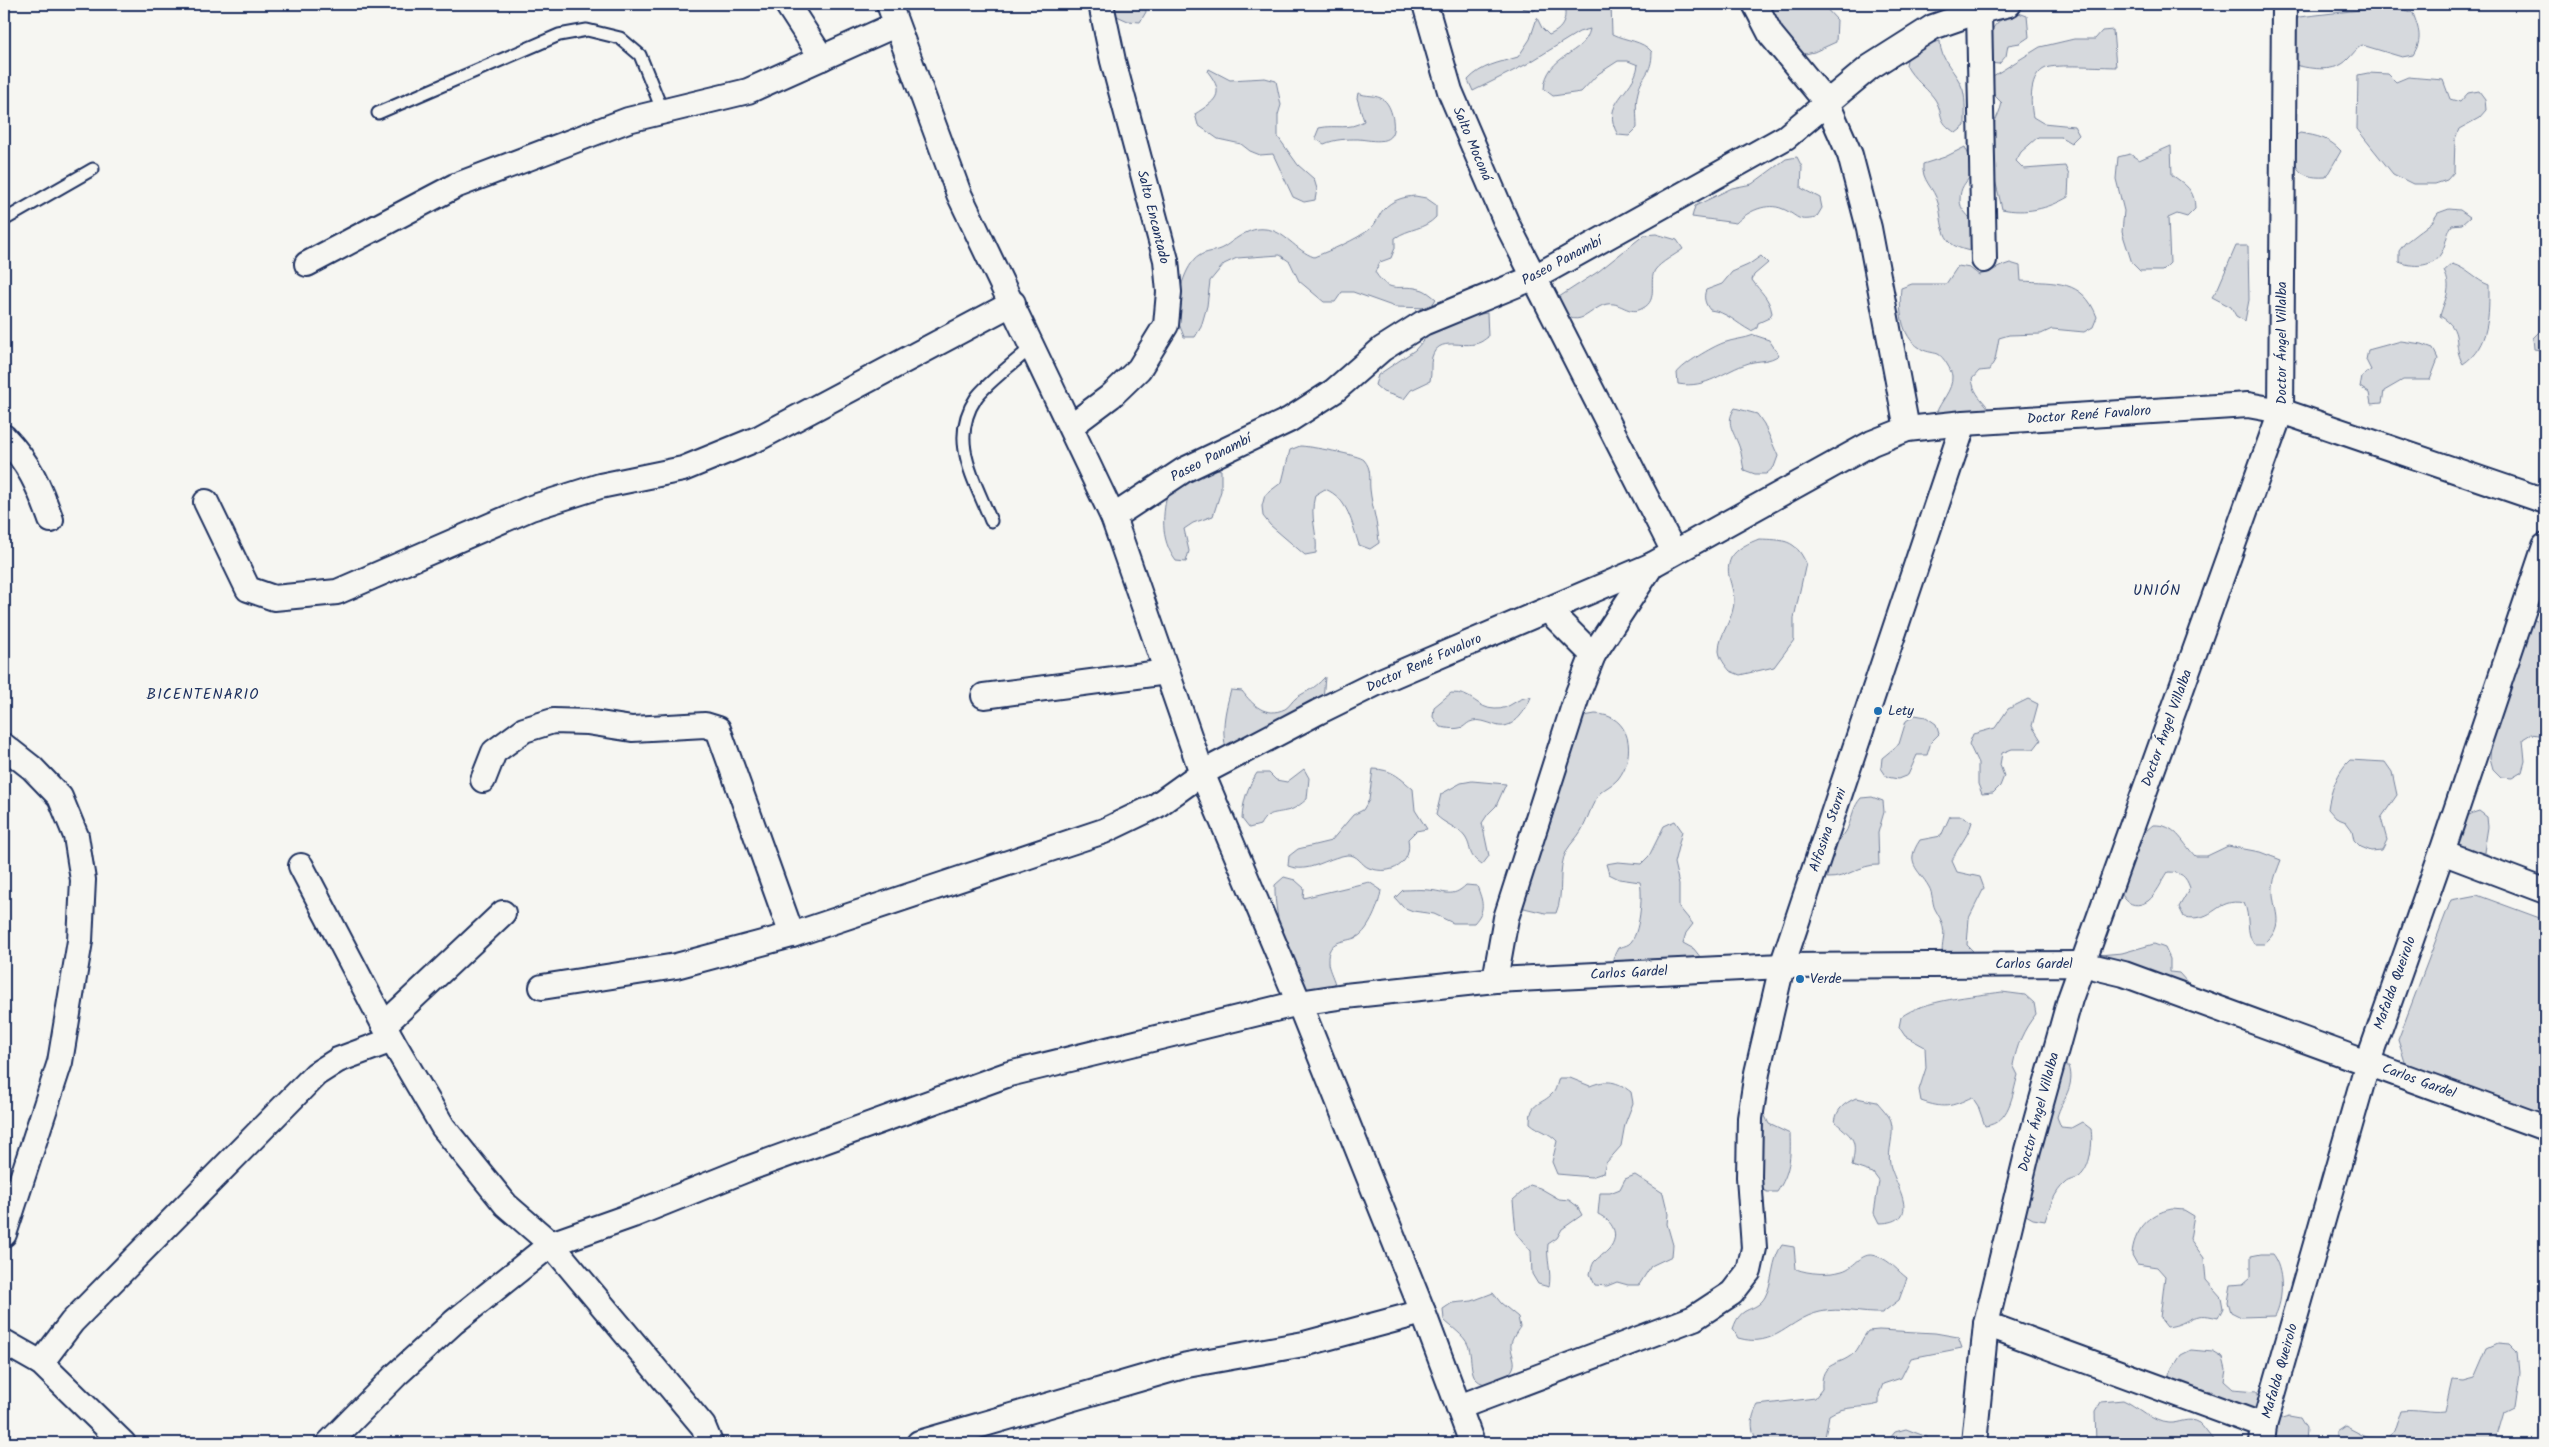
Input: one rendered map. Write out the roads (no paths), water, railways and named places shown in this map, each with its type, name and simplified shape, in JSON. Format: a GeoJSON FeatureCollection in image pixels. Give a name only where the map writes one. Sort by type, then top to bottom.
{"type":"FeatureCollection","features":[{"type":"Feature","properties":{"kind":"street"},"geometry":{"type":"LineString","coordinates":[[787,4],[822,58]]}},
{"type":"Feature","properties":{"kind":"street","name":"Salto Encantado"},"geometry":{"type":"LineString","coordinates":[[1071,426],[1111,396],[1139,368],[1166,325],[1169,292],[1166,260],[1113,62],[1101,4]]}},
{"type":"Feature","properties":{"kind":"street","name":"Salto Moconá"},"geometry":{"type":"LineString","coordinates":[[1425,4],[1453,99],[1507,224],[1674,552]]}},
{"type":"Feature","properties":{"kind":"street"},"geometry":{"type":"LineString","coordinates":[[1755,4],[1771,35],[1827,103],[1850,155],[1870,228],[1907,429]]}},
{"type":"Feature","properties":{"kind":"street","name":"Paseo Panambí"},"geometry":{"type":"LineString","coordinates":[[1112,517],[1184,470],[1289,420],[1334,392],[1382,349],[1423,323],[1535,277],[1786,137],[1870,67],[1933,27],[1979,11],[2009,4]]}},
{"type":"Feature","properties":{"kind":"street","name":"Doctor Ángel Villalba"},"geometry":{"type":"LineString","coordinates":[[1974,1443],[1986,1324],[2031,1141],[2082,964],[2281,411],[2284,4]]}},
{"type":"Feature","properties":{"kind":"street"},"geometry":{"type":"LineString","coordinates":[[1979,11],[1984,260]]}},
{"type":"Feature","properties":{"kind":"street"},"geometry":{"type":"LineString","coordinates":[[307,264],[455,186],[628,120],[748,91],[822,58],[892,15],[959,194],[1034,346],[1112,517],[1202,773],[1299,1004],[1422,1312],[1459,1407],[1466,1441]]}},
{"type":"Feature","properties":{"kind":"street"},"geometry":{"type":"LineString","coordinates":[[206,502],[248,589],[274,598],[337,592],[530,508],[600,486],[683,469],[760,438],[1013,303]]}},
{"type":"Feature","properties":{"kind":"street","name":"Doctor René Favaloro"},"geometry":{"type":"LineString","coordinates":[[542,987],[676,966],[792,935],[1104,831],[1156,806],[1202,773],[1375,684],[1652,565],[1872,442],[1907,429],[1964,423],[2248,405],[2281,411],[2545,501]]}},
{"type":"Feature","properties":{"kind":"street","name":"Alfosina Storni"},"geometry":{"type":"LineString","coordinates":[[1459,1407],[1694,1318],[1732,1293],[1749,1271],[1754,1248],[1749,1177],[1750,1118],[1757,1074],[1782,966],[1964,423]]}},
{"type":"Feature","properties":{"kind":"street"},"geometry":{"type":"LineString","coordinates":[[4,437],[22,457],[38,484],[51,520]]}},
{"type":"Feature","properties":{"kind":"street","name":"Mafalda Queirolo"},"geometry":{"type":"LineString","coordinates":[[2263,1435],[2368,1062],[2442,852],[2545,546]]}},
{"type":"Feature","properties":{"kind":"street","name":"Doctor René Favaloro"},"geometry":{"type":"LineString","coordinates":[[1495,980],[1506,918],[1578,693],[1594,655],[1652,565]]}},
{"type":"Feature","properties":{"kind":"street"},"geometry":{"type":"LineString","coordinates":[[1548,610],[1594,655]]}},
{"type":"Feature","properties":{"kind":"street"},"geometry":{"type":"LineString","coordinates":[[984,696],[1167,672]]}},
{"type":"Feature","properties":{"kind":"street"},"geometry":{"type":"LineString","coordinates":[[483,780],[494,752],[524,730],[553,722],[587,722],[632,729],[705,725],[718,729],[792,935]]}},
{"type":"Feature","properties":{"kind":"street"},"geometry":{"type":"LineString","coordinates":[[4,746],[32,768],[60,797],[76,836],[83,880],[80,941],[60,1062],[4,1234]]}},
{"type":"Feature","properties":{"kind":"street"},"geometry":{"type":"LineString","coordinates":[[2442,852],[2545,891]]}},
{"type":"Feature","properties":{"kind":"street"},"geometry":{"type":"LineString","coordinates":[[301,866],[388,1032],[443,1127],[506,1205],[551,1244],[703,1426],[710,1443]]}},
{"type":"Feature","properties":{"kind":"street"},"geometry":{"type":"LineString","coordinates":[[41,1363],[72,1322],[316,1074],[388,1032],[503,913]]}},
{"type":"Feature","properties":{"kind":"street","name":"Carlos Gardel"},"geometry":{"type":"LineString","coordinates":[[329,1443],[396,1375],[454,1322],[551,1244],[633,1215],[750,1168],[1009,1074],[1299,1004],[1345,996],[1495,980],[1782,966],[2082,964],[2124,974],[2545,1128]]}},
{"type":"Feature","properties":{"kind":"street"},"geometry":{"type":"LineString","coordinates":[[918,1443],[1187,1365],[1304,1344],[1422,1312]]}},
{"type":"Feature","properties":{"kind":"street"},"geometry":{"type":"LineString","coordinates":[[1986,1324],[2263,1435]]}},
{"type":"Feature","properties":{"kind":"street"},"geometry":{"type":"LineString","coordinates":[[4,1342],[41,1363],[123,1443]]}},
{"type":"Feature","properties":{"kind":"lane"},"geometry":{"type":"LineString","coordinates":[[378,113],[559,35],[587,30],[620,38],[640,55],[663,112]]}},
{"type":"Feature","properties":{"kind":"lane"},"geometry":{"type":"LineString","coordinates":[[4,220],[93,169]]}},
{"type":"Feature","properties":{"kind":"lane"},"geometry":{"type":"LineString","coordinates":[[991,521],[965,457],[962,439],[976,397],[1034,346]]}},
{"type":"Feature","properties":{"kind":"place","name":"Lety"},"geometry":{"type":"Point","coordinates":[1878,711]}},
{"type":"Feature","properties":{"kind":"place","name":"Verde"},"geometry":{"type":"Point","coordinates":[1800,979]}},
{"type":"Feature","properties":{"kind":"district","name":"UNIÓN"},"geometry":{"type":"Point","coordinates":[2157,591]}},
{"type":"Feature","properties":{"kind":"district","name":"BICENTENARIO"},"geometry":{"type":"Point","coordinates":[203,695]}}]}
